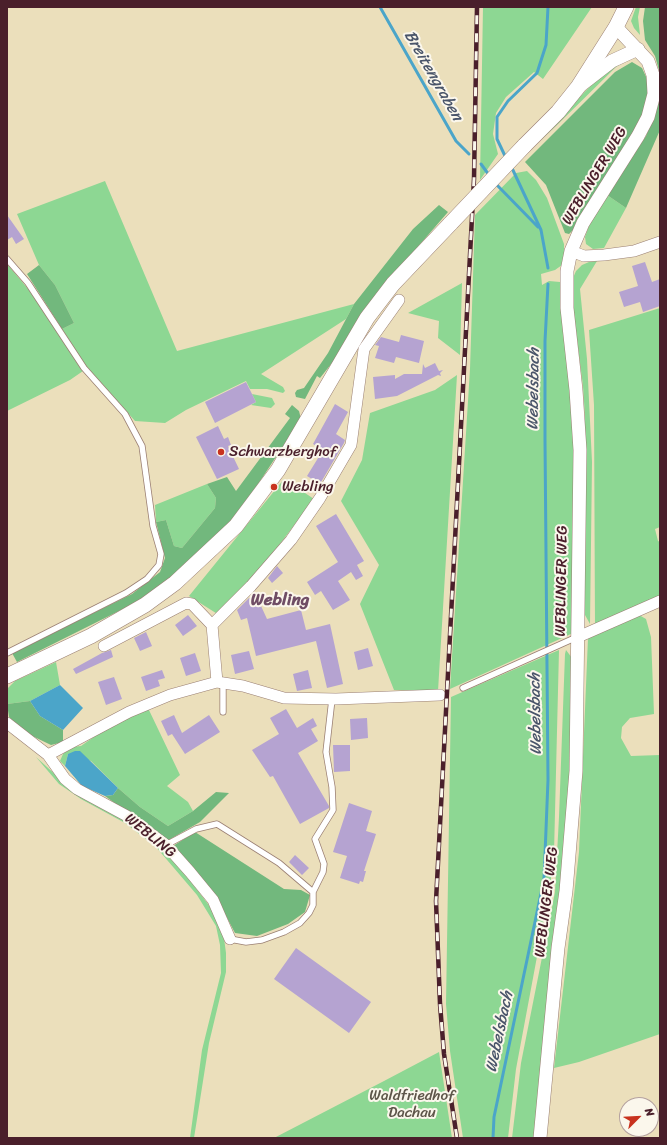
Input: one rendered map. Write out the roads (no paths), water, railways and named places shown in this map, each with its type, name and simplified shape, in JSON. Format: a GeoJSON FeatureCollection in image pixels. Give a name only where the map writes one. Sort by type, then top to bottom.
{"type":"FeatureCollection","features":[{"type":"Feature","properties":{"kind":"main road"},"geometry":{"type":"LineString","coordinates":[[7,676],[91,636],[145,605],[175,583],[231,530],[278,470],[342,359],[368,318],[393,284],[558,112],[578,87],[616,27],[626,7]]}},
{"type":"Feature","properties":{"kind":"street","name":"WEBLINGER WEG"},"geometry":{"type":"LineString","coordinates":[[540,1138],[557,956],[566,891],[576,771],[580,450],[576,390],[566,290],[571,251],[588,214],[638,136],[650,111],[654,94],[653,75],[648,61],[616,27]]}},
{"type":"Feature","properties":{"kind":"street"},"geometry":{"type":"LineString","coordinates":[[578,87],[612,61],[638,49]]}},
{"type":"Feature","properties":{"kind":"street"},"geometry":{"type":"LineString","coordinates":[[571,251],[584,256],[604,255],[634,251],[660,242]]}},
{"type":"Feature","properties":{"kind":"street"},"geometry":{"type":"LineString","coordinates":[[212,626],[251,586],[292,540],[320,498],[351,445],[364,350],[399,300]]}},
{"type":"Feature","properties":{"kind":"street"},"geometry":{"type":"LineString","coordinates":[[578,636],[660,601]]}},
{"type":"Feature","properties":{"kind":"street"},"geometry":{"type":"LineString","coordinates":[[104,646],[186,603],[192,604],[212,626],[220,683]]}},
{"type":"Feature","properties":{"kind":"street"},"geometry":{"type":"LineString","coordinates":[[48,755],[129,712],[170,695],[220,683],[243,686],[284,698],[332,699],[440,695]]}},
{"type":"Feature","properties":{"kind":"street","name":"WEBLING"},"geometry":{"type":"LineString","coordinates":[[7,723],[48,755],[65,779],[77,789],[127,816],[166,845],[213,900],[230,939]]}},
{"type":"Feature","properties":{"kind":"lane"},"geometry":{"type":"LineString","coordinates":[[7,259],[28,283],[84,368],[125,414],[142,446],[153,526],[161,554],[159,565],[147,579],[126,593],[7,652]]}},
{"type":"Feature","properties":{"kind":"lane"},"geometry":{"type":"LineString","coordinates":[[463,688],[578,636]]}},
{"type":"Feature","properties":{"kind":"lane"},"geometry":{"type":"LineString","coordinates":[[220,683],[223,712]]}},
{"type":"Feature","properties":{"kind":"lane"},"geometry":{"type":"LineString","coordinates":[[230,939],[246,942],[284,932],[300,922],[309,913],[312,905],[312,892],[323,872],[324,864],[314,838],[333,810],[332,787],[326,752],[332,699]]}},
{"type":"Feature","properties":{"kind":"lane"},"geometry":{"type":"LineString","coordinates":[[166,845],[196,829],[217,824],[279,863],[312,892]]}},
{"type":"Feature","properties":{"kind":"water"},"geometry":{"type":"Polygon","coordinates":[[[60,685],[83,708],[63,730],[40,716],[30,701],[60,685]]]}},
{"type":"Feature","properties":{"kind":"water"},"geometry":{"type":"Polygon","coordinates":[[[75,751],[80,751],[118,788],[113,795],[105,796],[82,786],[65,766],[68,754],[75,751]]]}},
{"type":"Feature","properties":{"kind":"waterway","name":"Breitengraben"},"geometry":{"type":"LineString","coordinates":[[380,7],[456,141],[469,154]]}},
{"type":"Feature","properties":{"kind":"waterway","name":"Webelsbach"},"geometry":{"type":"LineString","coordinates":[[506,158],[497,139],[497,117],[508,101],[537,73],[546,45],[548,7]]}},
{"type":"Feature","properties":{"kind":"waterway","name":"Breitengraben"},"geometry":{"type":"LineString","coordinates":[[481,164],[489,175]]}},
{"type":"Feature","properties":{"kind":"waterway","name":"Webelsbach"},"geometry":{"type":"LineString","coordinates":[[511,166],[541,230],[548,268]]}},
{"type":"Feature","properties":{"kind":"waterway","name":"Breitengraben"},"geometry":{"type":"LineString","coordinates":[[495,183],[538,227]]}},
{"type":"Feature","properties":{"kind":"waterway","name":"Webelsbach"},"geometry":{"type":"LineString","coordinates":[[493,1138],[494,1117],[544,879],[548,780],[545,440],[545,341],[548,284]]}},
{"type":"Feature","properties":{"kind":"railway"},"geometry":{"type":"LineString","coordinates":[[457,1138],[444,1054],[440,1004],[436,901],[474,179],[477,7]]}},
{"type":"Feature","properties":{"kind":"place","name":"Schwarzberghof"},"geometry":{"type":"Point","coordinates":[221,452]}},
{"type":"Feature","properties":{"kind":"place","name":"Webling"},"geometry":{"type":"Point","coordinates":[274,487]}},
{"type":"Feature","properties":{"kind":"district","name":"Webling"},"geometry":{"type":"Point","coordinates":[280,601]}},
{"type":"Feature","properties":{"kind":"park label","name":"Waldfriedhof Dachau"},"geometry":{"type":"Point","coordinates":[412,1104]}}]}
